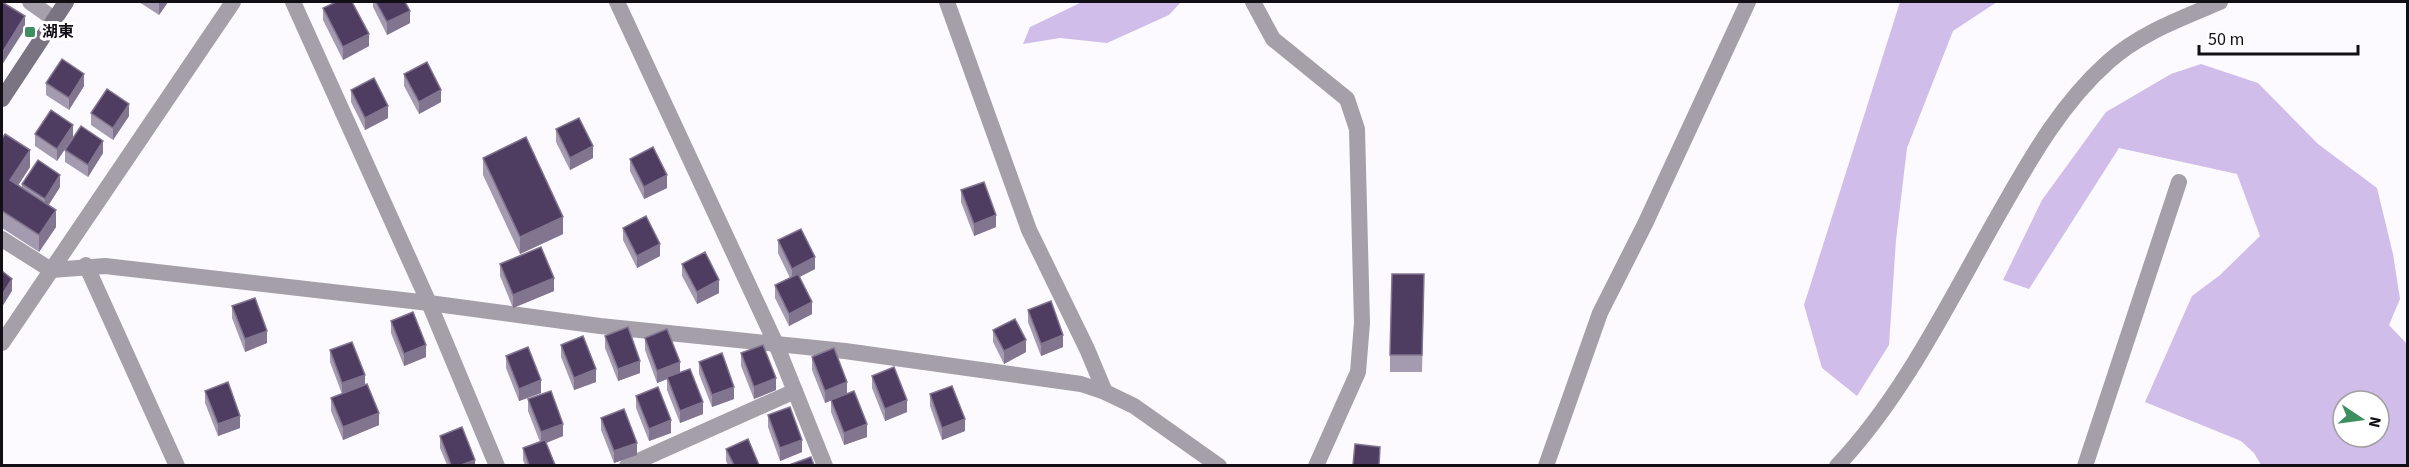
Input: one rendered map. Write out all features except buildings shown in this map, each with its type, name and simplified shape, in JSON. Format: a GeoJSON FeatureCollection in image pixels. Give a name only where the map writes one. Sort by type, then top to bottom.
{"type":"FeatureCollection","features":[{"type":"Feature","properties":{"kind":"main road"},"geometry":{"type":"LineString","coordinates":[[2,99],[66,2]]}},
{"type":"Feature","properties":{"kind":"street"},"geometry":{"type":"LineString","coordinates":[[30,2],[54,19]]}},
{"type":"Feature","properties":{"kind":"street"},"geometry":{"type":"LineString","coordinates":[[2,343],[232,2]]}},
{"type":"Feature","properties":{"kind":"street"},"geometry":{"type":"LineString","coordinates":[[293,2],[429,303],[497,465]]}},
{"type":"Feature","properties":{"kind":"street"},"geometry":{"type":"LineString","coordinates":[[617,2],[776,344],[825,465]]}},
{"type":"Feature","properties":{"kind":"street"},"geometry":{"type":"LineString","coordinates":[[947,2],[1029,230],[1087,349],[1105,392]]}},
{"type":"Feature","properties":{"kind":"street"},"geometry":{"type":"LineString","coordinates":[[1253,2],[1273,39],[1347,99],[1357,129],[1362,323],[1358,372],[1316,465]]}},
{"type":"Feature","properties":{"kind":"street"},"geometry":{"type":"LineString","coordinates":[[1545,465],[1600,313],[1645,224],[1748,2]]}},
{"type":"Feature","properties":{"kind":"street"},"geometry":{"type":"LineString","coordinates":[[1837,465],[1893,398],[2039,144],[2079,93],[2109,61],[2146,35],[2220,2]]}},
{"type":"Feature","properties":{"kind":"street"},"geometry":{"type":"LineString","coordinates":[[2085,465],[2179,182]]}},
{"type":"Feature","properties":{"kind":"street"},"geometry":{"type":"LineString","coordinates":[[2,239],[51,270],[105,266],[429,303],[600,326],[845,351],[1081,384],[1105,392],[1134,406],[1219,465]]}},
{"type":"Feature","properties":{"kind":"street"},"geometry":{"type":"LineString","coordinates":[[86,266],[177,465]]}},
{"type":"Feature","properties":{"kind":"street"},"geometry":{"type":"LineString","coordinates":[[627,465],[795,391]]}},
{"type":"Feature","properties":{"kind":"shaded area"},"geometry":{"type":"Polygon","coordinates":[[[1082,2],[1181,2],[1169,15],[1107,43],[1060,38],[1023,44],[1030,27],[1082,2]]]}},
{"type":"Feature","properties":{"kind":"shaded area"},"geometry":{"type":"Polygon","coordinates":[[[1900,2],[1997,2],[1953,31],[1907,148],[1896,240],[1889,345],[1857,396],[1822,368],[1804,305],[1900,2]]]}},
{"type":"Feature","properties":{"kind":"shaded area"},"geometry":{"type":"Polygon","coordinates":[[[2201,64],[2258,83],[2318,144],[2377,188],[2393,254],[2400,299],[2389,325],[2407,344],[2407,465],[2261,465],[2254,453],[2241,441],[2145,402],[2192,296],[2220,275],[2260,236],[2237,174],[2119,148],[2029,289],[2003,280],[2042,200],[2106,112],[2171,74],[2201,64]]]}},
{"type":"Feature","properties":{"kind":"place","name":"湖東"},"geometry":{"type":"Point","coordinates":[30,32]}}]}
